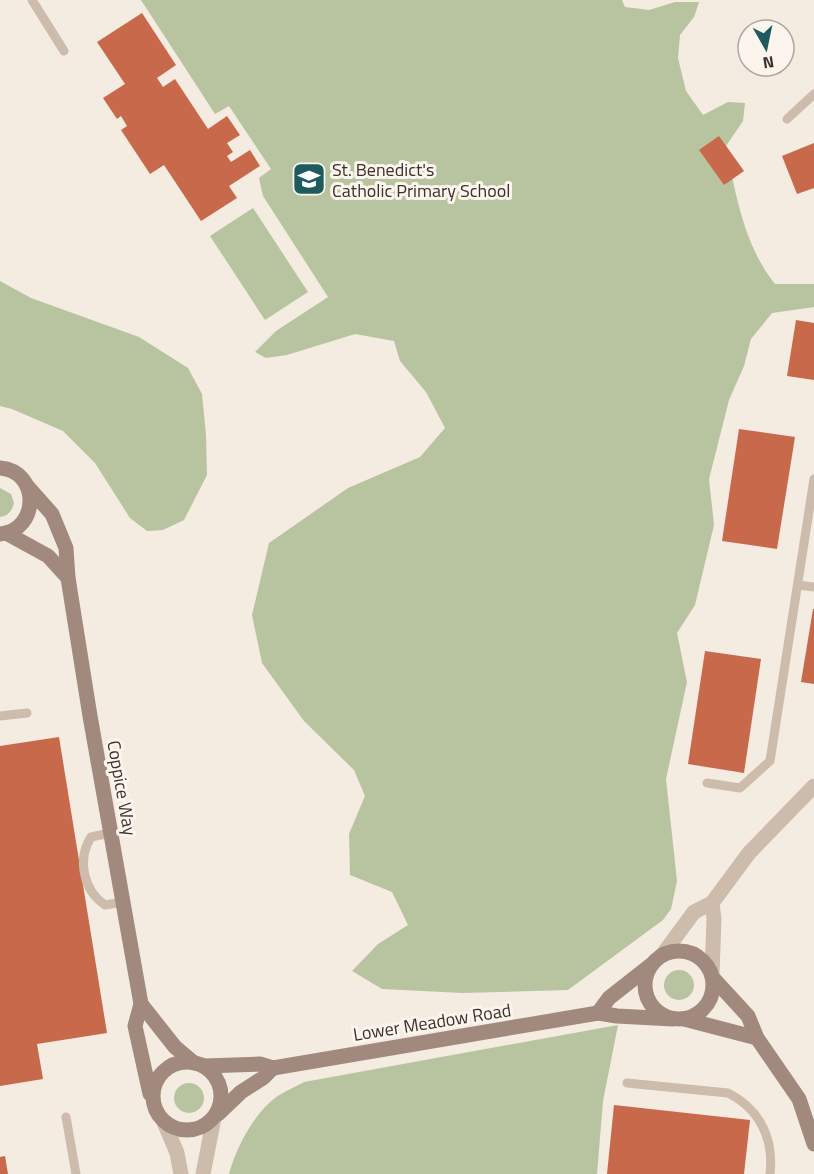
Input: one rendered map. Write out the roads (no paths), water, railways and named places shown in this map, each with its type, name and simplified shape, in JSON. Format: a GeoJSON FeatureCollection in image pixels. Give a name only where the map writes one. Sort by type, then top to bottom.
{"type":"FeatureCollection","features":[{"type":"Feature","properties":{"kind":"street","name":"Coppice Way"},"geometry":{"type":"LineString","coordinates":[[0,468],[14,471],[22,478],[52,514],[66,548],[68,578],[141,1004],[135,1026],[152,1102]]}},
{"type":"Feature","properties":{"kind":"street"},"geometry":{"type":"LineString","coordinates":[[3,534],[17,528],[25,520],[30,510],[31,498],[28,487]]}},
{"type":"Feature","properties":{"kind":"street"},"geometry":{"type":"LineString","coordinates":[[3,534],[48,556],[68,578]]}},
{"type":"Feature","properties":{"kind":"street"},"geometry":{"type":"LineString","coordinates":[[598,1013],[609,998],[663,954],[694,912],[712,903],[749,853],[812,791]]}},
{"type":"Feature","properties":{"kind":"street"},"geometry":{"type":"LineString","coordinates":[[678,1019],[695,1016],[710,1000],[713,989],[714,919],[712,903]]}},
{"type":"Feature","properties":{"kind":"street"},"geometry":{"type":"LineString","coordinates":[[663,954],[682,951],[692,953],[707,965],[712,976],[748,1016],[757,1038],[798,1100],[814,1144]]}},
{"type":"Feature","properties":{"kind":"street"},"geometry":{"type":"LineString","coordinates":[[651,965],[645,984],[649,1002],[663,1016],[757,1038]]}},
{"type":"Feature","properties":{"kind":"street","name":"Coppice Way"},"geometry":{"type":"LineString","coordinates":[[141,1004],[175,1047],[199,1064]]}},
{"type":"Feature","properties":{"kind":"street","name":"Lower Meadow Road"},"geometry":{"type":"LineString","coordinates":[[199,1064],[260,1064],[273,1068],[598,1013],[678,1019]]}},
{"type":"Feature","properties":{"kind":"street"},"geometry":{"type":"LineString","coordinates":[[203,1174],[222,1094],[219,1083],[213,1074],[199,1064],[183,1062],[163,1071],[156,1080],[152,1091],[152,1102],[156,1113],[173,1128],[184,1131],[195,1130],[205,1126],[215,1117]]}},
{"type":"Feature","properties":{"kind":"street","name":"Lower Meadow Road"},"geometry":{"type":"LineString","coordinates":[[215,1117],[241,1092],[263,1078],[273,1068]]}},
{"type":"Feature","properties":{"kind":"street"},"geometry":{"type":"LineString","coordinates":[[164,1122],[177,1153],[181,1174]]}},
{"type":"Feature","properties":{"kind":"lane"},"geometry":{"type":"LineString","coordinates":[[32,0],[64,51]]}},
{"type":"Feature","properties":{"kind":"lane"},"geometry":{"type":"LineString","coordinates":[[787,119],[814,94]]}},
{"type":"Feature","properties":{"kind":"lane"},"geometry":{"type":"LineString","coordinates":[[707,783],[740,788],[770,762],[814,479]]}},
{"type":"Feature","properties":{"kind":"lane"},"geometry":{"type":"LineString","coordinates":[[798,585],[814,587]]}},
{"type":"Feature","properties":{"kind":"lane"},"geometry":{"type":"LineString","coordinates":[[0,716],[27,713]]}},
{"type":"Feature","properties":{"kind":"lane"},"geometry":{"type":"LineString","coordinates":[[110,833],[91,837],[84,852],[83,864],[89,890],[97,900],[105,905],[123,902]]}},
{"type":"Feature","properties":{"kind":"lane"},"geometry":{"type":"LineString","coordinates":[[627,1083],[728,1093],[740,1099],[754,1111],[769,1141],[772,1160],[770,1174]]}},
{"type":"Feature","properties":{"kind":"lane"},"geometry":{"type":"LineString","coordinates":[[66,1117],[76,1174]]}},
{"type":"Feature","properties":{"kind":"place","name":"St. Benedict's Catholic Primary School"},"geometry":{"type":"Point","coordinates":[309,179]}}]}
